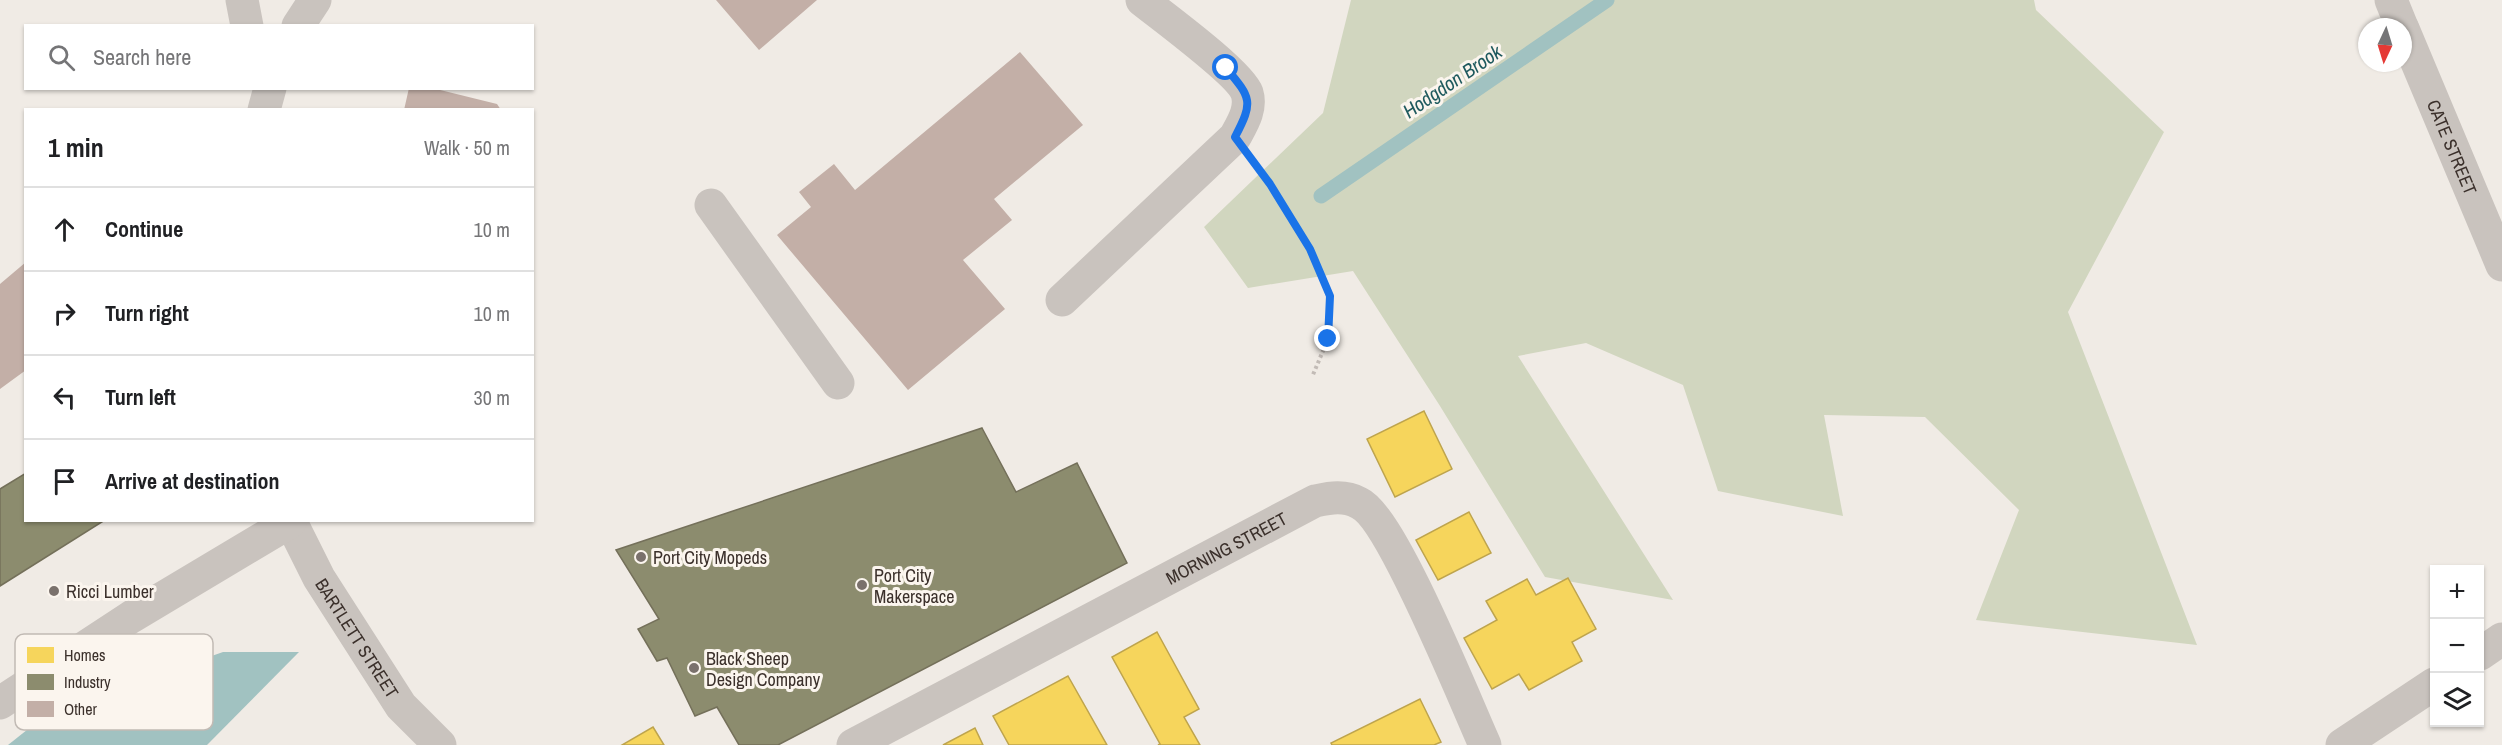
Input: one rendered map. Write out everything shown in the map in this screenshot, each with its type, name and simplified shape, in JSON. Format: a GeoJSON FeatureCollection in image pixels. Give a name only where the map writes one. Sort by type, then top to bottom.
{"type":"FeatureCollection","features":[{"type":"Feature","properties":{"kind":"street"},"geometry":{"type":"LineString","coordinates":[[242,0],[247,24]]}},
{"type":"Feature","properties":{"kind":"street"},"geometry":{"type":"LineString","coordinates":[[299,24],[315,0]]}},
{"type":"Feature","properties":{"kind":"street"},"geometry":{"type":"LineString","coordinates":[[1062,300],[1235,137],[1247,114],[1247,93],[1226,68],[1142,0]]}},
{"type":"Feature","properties":{"kind":"street","name":"CATE STREET"},"geometry":{"type":"LineString","coordinates":[[2391,0],[2399,18]]}},
{"type":"Feature","properties":{"kind":"street","name":"CATE STREET"},"geometry":{"type":"LineString","coordinates":[[2412,50],[2502,265]]}},
{"type":"Feature","properties":{"kind":"street"},"geometry":{"type":"LineString","coordinates":[[711,205],[838,383]]}},
{"type":"Feature","properties":{"kind":"street","name":"MORNING STREET"},"geometry":{"type":"LineString","coordinates":[[853,745],[1315,501],[1339,497],[1361,503],[1373,516],[1401,558],[1485,745]]}},
{"type":"Feature","properties":{"kind":"street"},"geometry":{"type":"LineString","coordinates":[[105,634],[288,522]]}},
{"type":"Feature","properties":{"kind":"street","name":"BARTLETT STREET"},"geometry":{"type":"LineString","coordinates":[[291,522],[319,578],[401,706],[440,745]]}},
{"type":"Feature","properties":{"kind":"street"},"geometry":{"type":"LineString","coordinates":[[2484,651],[2502,639]]}},
{"type":"Feature","properties":{"kind":"street"},"geometry":{"type":"LineString","coordinates":[[2342,745],[2430,687]]}},
{"type":"Feature","properties":{"kind":"street"},"geometry":{"type":"LineString","coordinates":[[0,703],[15,693]]}},
{"type":"Feature","properties":{"kind":"path"},"geometry":{"type":"LineString","coordinates":[[1235,137],[1270,184],[1310,249],[1330,296],[1328,339],[1312,377]]}},
{"type":"Feature","properties":{"kind":"green space"},"geometry":{"type":"Polygon","coordinates":[[[1351,0],[2034,0],[2036,10],[2164,132],[2068,312],[2197,645],[1976,620],[2019,510],[1925,417],[1824,415],[1843,516],[1718,491],[1683,385],[1586,343],[1518,356],[1673,600],[1545,577],[1440,406],[1353,271],[1248,288],[1204,227],[1323,113],[1351,0]]]}},
{"type":"Feature","properties":{"kind":"water"},"geometry":{"type":"Polygon","coordinates":[[[223,652],[299,652],[207,745],[8,745],[27,730],[213,730],[213,656],[223,652]]]}},
{"type":"Feature","properties":{"kind":"building: Homes"},"geometry":{"type":"Polygon","coordinates":[[[1424,411],[1452,469],[1395,497],[1367,439],[1424,411]]]}},
{"type":"Feature","properties":{"kind":"building: Homes"},"geometry":{"type":"Polygon","coordinates":[[[1469,512],[1491,553],[1438,580],[1416,540],[1469,512]]]}},
{"type":"Feature","properties":{"kind":"building: Homes"},"geometry":{"type":"Polygon","coordinates":[[[1568,578],[1596,629],[1572,642],[1582,661],[1529,690],[1519,674],[1492,689],[1464,638],[1497,620],[1486,601],[1527,579],[1536,595],[1568,578]]]}},
{"type":"Feature","properties":{"kind":"building: Homes"},"geometry":{"type":"Polygon","coordinates":[[[1157,632],[1199,709],[1184,717],[1200,745],[1158,745],[1160,744],[1112,657],[1157,632]]]}},
{"type":"Feature","properties":{"kind":"building: Homes"},"geometry":{"type":"Polygon","coordinates":[[[1068,676],[1107,745],[1009,745],[993,716],[1068,676]]]}},
{"type":"Feature","properties":{"kind":"building: Homes"},"geometry":{"type":"Polygon","coordinates":[[[1420,699],[1441,742],[1434,745],[1332,745],[1331,743],[1420,699]]]}},
{"type":"Feature","properties":{"kind":"building: Homes"},"geometry":{"type":"Polygon","coordinates":[[[653,727],[664,745],[622,745],[653,727]]]}},
{"type":"Feature","properties":{"kind":"building: Homes"},"geometry":{"type":"Polygon","coordinates":[[[975,728],[983,745],[943,745],[975,728]]]}},
{"type":"Feature","properties":{"kind":"building: Industry","name":"Port City Makerspace"},"geometry":{"type":"Polygon","coordinates":[[[982,428],[1016,492],[1077,463],[1127,563],[778,745],[739,745],[717,707],[695,716],[667,658],[657,661],[638,629],[659,619],[616,550],[982,428]]]}},
{"type":"Feature","properties":{"kind":"building: Industry"},"geometry":{"type":"Polygon","coordinates":[[[24,474],[24,522],[102,522],[0,586],[0,489],[24,474]]]}},
{"type":"Feature","properties":{"kind":"building: Other"},"geometry":{"type":"Polygon","coordinates":[[[716,0],[817,0],[759,50],[716,0]]]}},
{"type":"Feature","properties":{"kind":"building: Other"},"geometry":{"type":"Polygon","coordinates":[[[1020,52],[1083,125],[994,199],[1012,220],[963,260],[1005,309],[908,390],[777,235],[811,207],[799,192],[834,164],[855,190],[1020,52]]]}},
{"type":"Feature","properties":{"kind":"building: Other"},"geometry":{"type":"Polygon","coordinates":[[[409,90],[440,90],[497,104],[500,108],[404,108],[409,90]]]}},
{"type":"Feature","properties":{"kind":"building: Other"},"geometry":{"type":"Polygon","coordinates":[[[24,264],[24,371],[0,389],[0,284],[24,264]]]}},
{"type":"Feature","properties":{"kind":"waterway","name":"Hodgdon Brook"},"geometry":{"type":"LineString","coordinates":[[1321,196],[1607,0]]}},
{"type":"Feature","properties":{"kind":"place","name":"Port City Mopeds"},"geometry":{"type":"Point","coordinates":[641,557]}},
{"type":"Feature","properties":{"kind":"place","name":"Port City Makerspace"},"geometry":{"type":"Point","coordinates":[862,585]}},
{"type":"Feature","properties":{"kind":"place","name":"Ricci Lumber"},"geometry":{"type":"Point","coordinates":[54,591]}},
{"type":"Feature","properties":{"kind":"place","name":"Black Sheep Design Company"},"geometry":{"type":"Point","coordinates":[694,668]}},
{"type":"Feature","properties":{"kind":"route"},"geometry":{"type":"LineString","coordinates":[[1226,68],[1247,93],[1247,114],[1235,137],[1270,184],[1310,249],[1330,296],[1328,339]]}}]}
